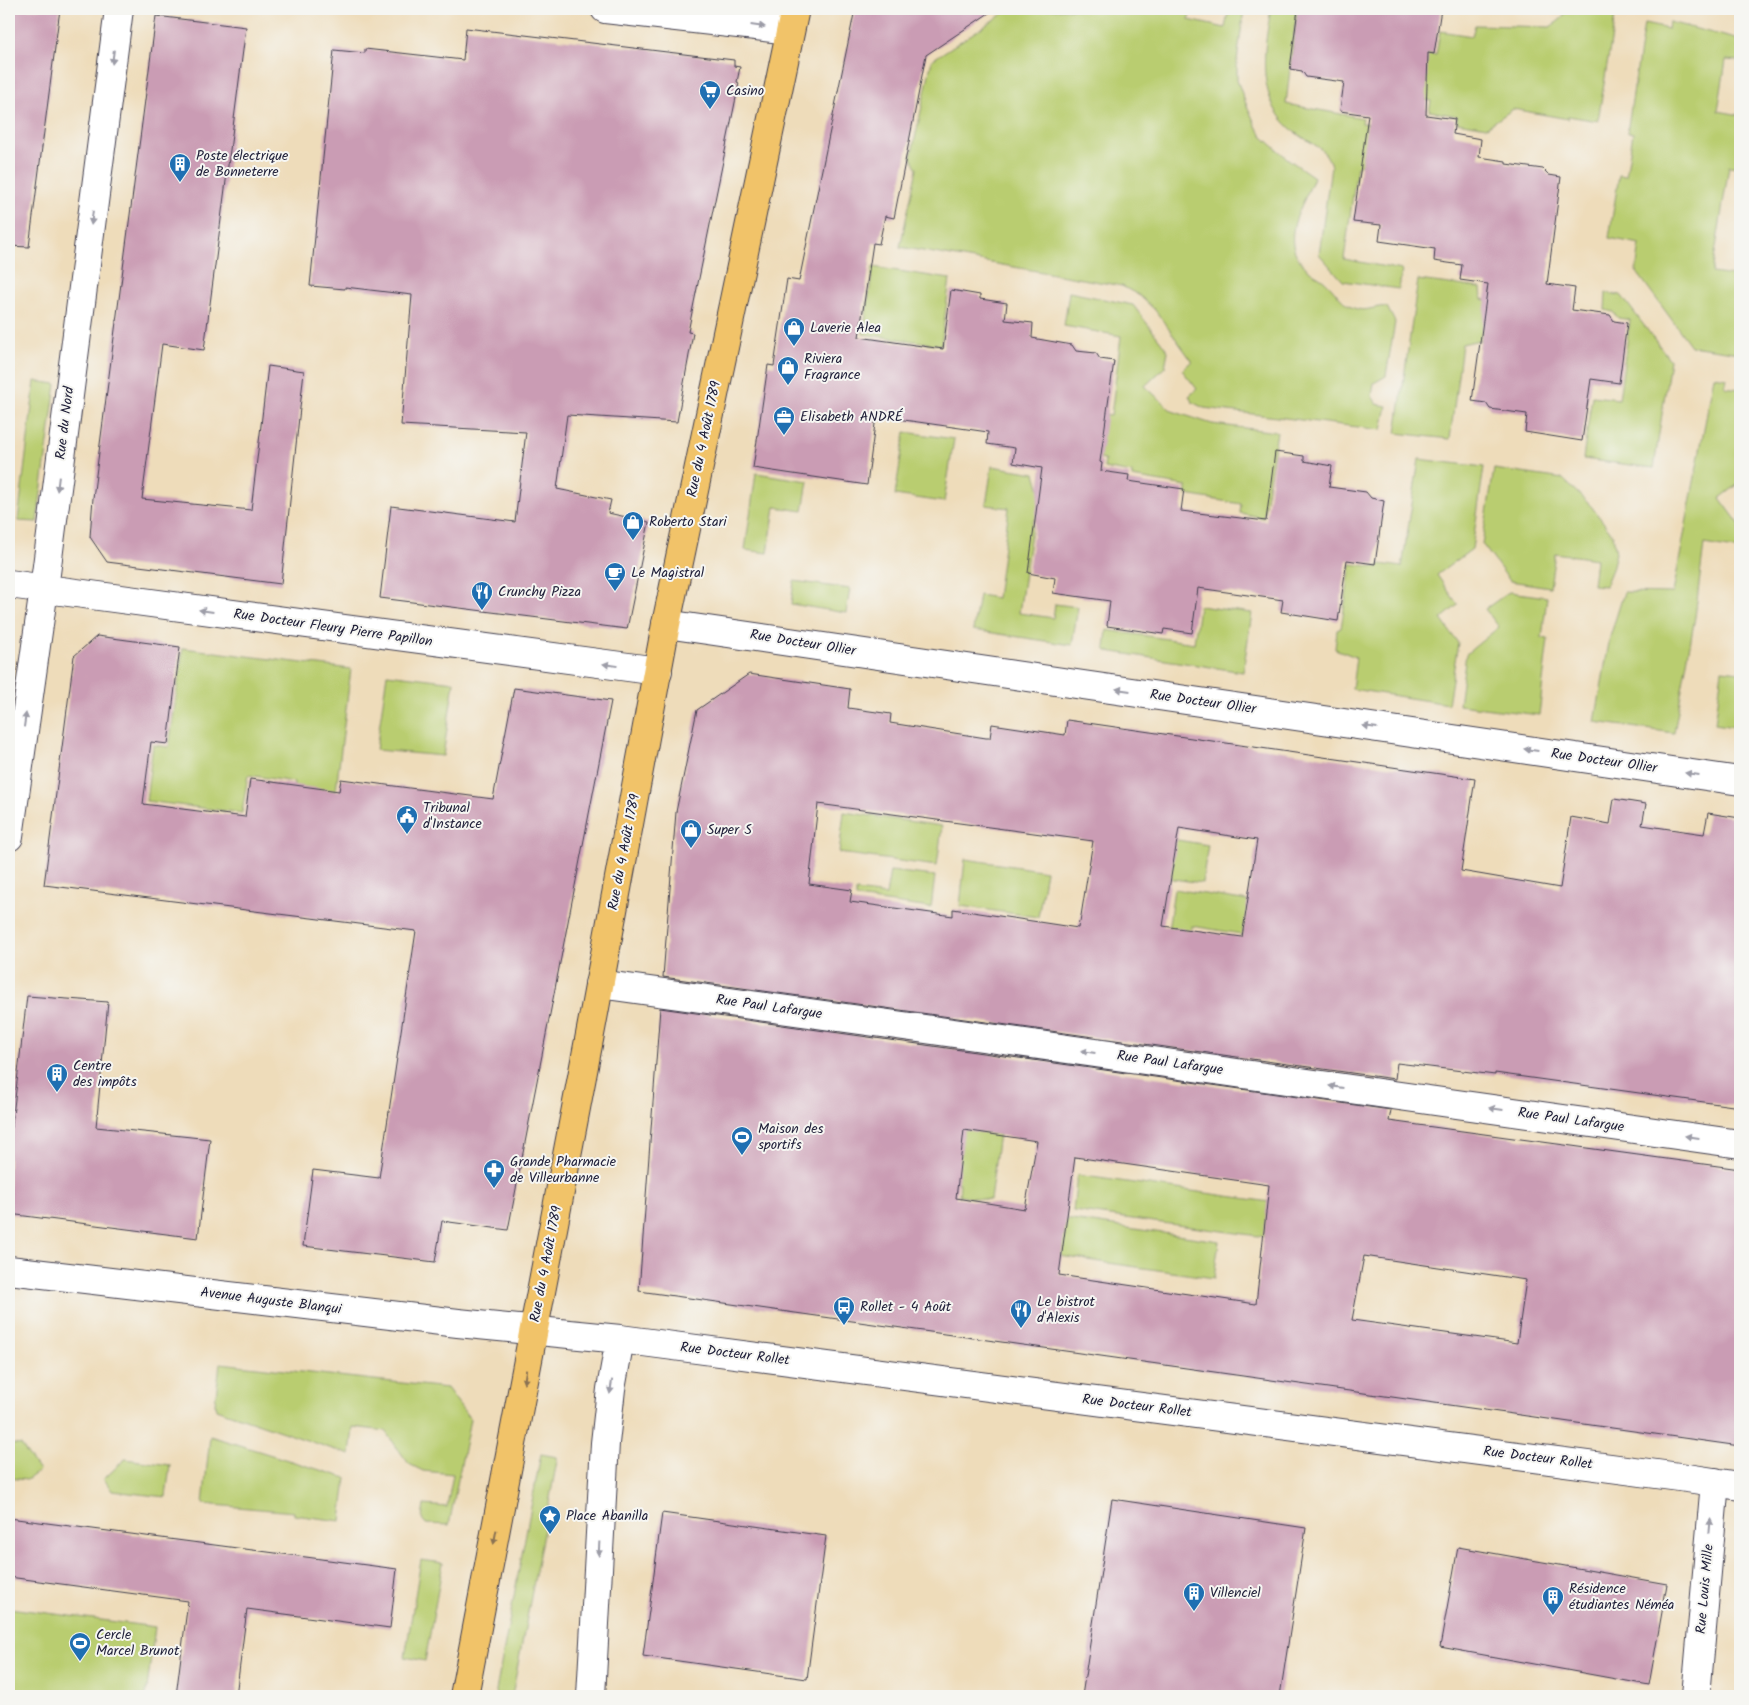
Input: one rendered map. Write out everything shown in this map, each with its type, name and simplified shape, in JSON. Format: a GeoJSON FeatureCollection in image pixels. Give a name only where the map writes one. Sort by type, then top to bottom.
{"type":"FeatureCollection","features":[{"type":"Feature","properties":{"kind":"main road","name":"Rue du 4 Août 1789"},"geometry":{"type":"LineString","coordinates":[[464,1696],[666,624],[792,19]]}},
{"type":"Feature","properties":{"kind":"street","name":"Rue du Nord"},"geometry":{"type":"LineString","coordinates":[[9,838],[44,589],[119,9]]}},
{"type":"Feature","properties":{"kind":"street"},"geometry":{"type":"LineString","coordinates":[[605,9],[792,19]]}},
{"type":"Feature","properties":{"kind":"street","name":"Rue Docteur Fleury Pierre Papillon"},"geometry":{"type":"LineString","coordinates":[[9,584],[658,671]]}},
{"type":"Feature","properties":{"kind":"street","name":"Rue Docteur Ollier"},"geometry":{"type":"LineString","coordinates":[[666,624],[1740,781]]}},
{"type":"Feature","properties":{"kind":"street","name":"Rue Paul Lafargue"},"geometry":{"type":"LineString","coordinates":[[599,984],[1740,1144]]}},
{"type":"Feature","properties":{"kind":"street","name":"Avenue Auguste Blanqui"},"geometry":{"type":"LineString","coordinates":[[9,1270],[533,1329]]}},
{"type":"Feature","properties":{"kind":"street","name":"Rue Docteur Rollet"},"geometry":{"type":"LineString","coordinates":[[533,1329],[1728,1484]]}},
{"type":"Feature","properties":{"kind":"street"},"geometry":{"type":"LineString","coordinates":[[592,1696],[605,1443],[610,1389],[620,1340]]}},
{"type":"Feature","properties":{"kind":"street","name":"Rue Louis Mille"},"geometry":{"type":"LineString","coordinates":[[1696,1696],[1728,1484]]}},
{"type":"Feature","properties":{"kind":"green space"},"geometry":{"type":"Polygon","coordinates":[[[1010,9],[1191,9],[1189,20],[1225,28],[1229,9],[1244,9],[1237,61],[1237,80],[1244,99],[1257,128],[1264,138],[1288,159],[1314,177],[1294,225],[1294,248],[1299,260],[1310,271],[1326,282],[1348,305],[1361,310],[1387,307],[1395,322],[1386,376],[1374,383],[1372,396],[1377,404],[1387,406],[1382,430],[1204,408],[1192,402],[1189,396],[1197,389],[1182,370],[1192,361],[1155,310],[1140,296],[1122,286],[900,247],[917,169],[911,157],[932,60],[1010,9]]]}},
{"type":"Feature","properties":{"kind":"green space"},"geometry":{"type":"Polygon","coordinates":[[[1271,9],[1297,9],[1286,104],[1363,118],[1362,123],[1388,127],[1372,165],[1360,164],[1357,167],[1344,259],[1402,270],[1399,289],[1343,281],[1319,254],[1331,166],[1322,150],[1296,133],[1283,120],[1274,106],[1268,91],[1265,59],[1271,9]]]}},
{"type":"Feature","properties":{"kind":"green space"},"geometry":{"type":"Polygon","coordinates":[[[1568,9],[1612,9],[1615,16],[1598,121],[1568,116],[1568,119],[1513,109],[1487,127],[1457,122],[1457,116],[1429,111],[1431,101],[1403,96],[1420,53],[1436,55],[1440,31],[1472,36],[1475,25],[1550,27],[1560,20],[1568,9]]]}},
{"type":"Feature","properties":{"kind":"green space"},"geometry":{"type":"Polygon","coordinates":[[[1669,22],[1740,40],[1740,61],[1726,60],[1718,111],[1740,115],[1740,167],[1729,166],[1712,273],[1740,277],[1740,353],[1691,346],[1636,271],[1640,244],[1609,238],[1619,175],[1626,176],[1633,133],[1627,132],[1644,24],[1668,29],[1669,22]]]}},
{"type":"Feature","properties":{"kind":"green space"},"geometry":{"type":"Polygon","coordinates":[[[873,267],[950,279],[941,345],[863,334],[873,267]]]}},
{"type":"Feature","properties":{"kind":"green space"},"geometry":{"type":"Polygon","coordinates":[[[1418,280],[1481,288],[1482,299],[1506,305],[1502,335],[1462,344],[1450,439],[1396,433],[1418,280]]]}},
{"type":"Feature","properties":{"kind":"green space"},"geometry":{"type":"Polygon","coordinates":[[[1069,292],[1133,305],[1168,351],[1165,367],[1145,386],[1172,411],[1212,424],[1277,432],[1263,518],[1240,513],[1241,504],[1186,495],[1186,486],[1132,477],[1132,473],[1104,468],[1105,460],[1076,456],[1093,414],[1111,416],[1121,336],[1064,326],[1069,292]]]}},
{"type":"Feature","properties":{"kind":"green space"},"geometry":{"type":"Polygon","coordinates":[[[1606,293],[1621,295],[1670,360],[1654,468],[1583,459],[1592,396],[1619,399],[1630,320],[1618,318],[1613,312],[1605,310],[1606,293]]]}},
{"type":"Feature","properties":{"kind":"green space"},"geometry":{"type":"Polygon","coordinates":[[[1714,376],[1727,378],[1725,387],[1740,389],[1740,483],[1720,498],[1740,525],[1740,550],[1704,544],[1695,617],[1674,733],[1595,722],[1610,637],[1624,592],[1673,593],[1714,376]]]}},
{"type":"Feature","properties":{"kind":"green space"},"geometry":{"type":"Polygon","coordinates":[[[35,381],[56,384],[37,522],[18,521],[35,381]]]}},
{"type":"Feature","properties":{"kind":"green space"},"geometry":{"type":"Polygon","coordinates":[[[905,432],[954,439],[944,502],[895,495],[905,432]]]}},
{"type":"Feature","properties":{"kind":"green space"},"geometry":{"type":"Polygon","coordinates":[[[1419,459],[1484,467],[1472,549],[1437,575],[1458,605],[1441,619],[1458,643],[1448,704],[1352,689],[1356,657],[1335,649],[1337,630],[1341,628],[1351,564],[1378,567],[1380,564],[1402,567],[1419,459]]]}},
{"type":"Feature","properties":{"kind":"green space"},"geometry":{"type":"Polygon","coordinates":[[[992,466],[1035,473],[1049,522],[1033,520],[1019,613],[1053,618],[1055,604],[1078,607],[1072,645],[973,630],[979,595],[997,598],[1009,508],[986,505],[992,466]]]}},
{"type":"Feature","properties":{"kind":"green space"},"geometry":{"type":"Polygon","coordinates":[[[1494,469],[1563,479],[1591,506],[1613,535],[1616,553],[1605,586],[1593,585],[1596,559],[1555,553],[1550,587],[1510,581],[1482,544],[1494,469]]]}},
{"type":"Feature","properties":{"kind":"green space"},"geometry":{"type":"Polygon","coordinates":[[[756,473],[808,481],[803,511],[775,507],[768,553],[745,550],[756,473]]]}},
{"type":"Feature","properties":{"kind":"green space"},"geometry":{"type":"Polygon","coordinates":[[[794,581],[850,589],[846,613],[791,604],[794,581]]]}},
{"type":"Feature","properties":{"kind":"green space"},"geometry":{"type":"Polygon","coordinates":[[[1509,592],[1547,597],[1542,638],[1548,639],[1539,715],[1459,705],[1466,654],[1499,627],[1485,609],[1509,592]]]}},
{"type":"Feature","properties":{"kind":"green space"},"geometry":{"type":"Polygon","coordinates":[[[1199,606],[1252,613],[1243,672],[1107,651],[1105,648],[1107,630],[1194,643],[1199,606]]]}},
{"type":"Feature","properties":{"kind":"green space"},"geometry":{"type":"Polygon","coordinates":[[[183,648],[351,669],[332,822],[289,818],[294,782],[248,775],[242,813],[146,801],[153,745],[169,747],[183,648]]]}},
{"type":"Feature","properties":{"kind":"green space"},"geometry":{"type":"Polygon","coordinates":[[[1722,670],[1740,672],[1740,728],[1715,724],[1722,670]]]}},
{"type":"Feature","properties":{"kind":"green space"},"geometry":{"type":"Polygon","coordinates":[[[387,674],[454,682],[443,756],[376,750],[387,674]]]}},
{"type":"Feature","properties":{"kind":"green space"},"geometry":{"type":"Polygon","coordinates":[[[844,812],[942,826],[937,866],[839,853],[844,812]]]}},
{"type":"Feature","properties":{"kind":"green space"},"geometry":{"type":"Polygon","coordinates":[[[1128,832],[1208,845],[1202,883],[1123,872],[1128,832]]]}},
{"type":"Feature","properties":{"kind":"green space"},"geometry":{"type":"Polygon","coordinates":[[[965,859],[1046,871],[1038,917],[960,906],[965,859]]]}},
{"type":"Feature","properties":{"kind":"green space"},"geometry":{"type":"Polygon","coordinates":[[[890,871],[935,876],[931,908],[856,898],[856,891],[886,895],[890,871]]]}},
{"type":"Feature","properties":{"kind":"green space"},"geometry":{"type":"Polygon","coordinates":[[[1174,889],[1310,911],[1240,943],[1241,934],[1192,926],[1190,942],[1167,938],[1174,889]]]}},
{"type":"Feature","properties":{"kind":"green space"},"geometry":{"type":"Polygon","coordinates":[[[958,1120],[1000,1126],[990,1200],[959,1196],[960,1183],[913,1178],[958,1120]]]}},
{"type":"Feature","properties":{"kind":"green space"},"geometry":{"type":"Polygon","coordinates":[[[1077,1175],[1270,1202],[1266,1237],[1073,1211],[1077,1175]]]}},
{"type":"Feature","properties":{"kind":"green space"},"geometry":{"type":"Polygon","coordinates":[[[1043,1216],[1219,1241],[1214,1278],[1038,1253],[1043,1216]]]}},
{"type":"Feature","properties":{"kind":"green space"},"geometry":{"type":"Polygon","coordinates":[[[220,1363],[447,1388],[470,1419],[449,1525],[426,1524],[422,1519],[424,1505],[447,1507],[453,1474],[423,1471],[409,1464],[385,1431],[353,1427],[350,1455],[216,1409],[215,1403],[220,1363]]]}},
{"type":"Feature","properties":{"kind":"green space"},"geometry":{"type":"Polygon","coordinates":[[[210,1436],[346,1478],[341,1521],[294,1515],[294,1512],[203,1504],[210,1436]]]}},
{"type":"Feature","properties":{"kind":"green space"},"geometry":{"type":"Polygon","coordinates":[[[9,1444],[21,1445],[39,1471],[27,1480],[9,1478],[9,1444]]]}},
{"type":"Feature","properties":{"kind":"green space"},"geometry":{"type":"Polygon","coordinates":[[[541,1454],[557,1457],[557,1461],[512,1696],[495,1696],[541,1454]]]}},
{"type":"Feature","properties":{"kind":"green space"},"geometry":{"type":"Polygon","coordinates":[[[125,1459],[170,1465],[166,1497],[112,1491],[104,1479],[125,1459]]]}},
{"type":"Feature","properties":{"kind":"green space"},"geometry":{"type":"Polygon","coordinates":[[[421,1560],[443,1563],[425,1661],[405,1657],[421,1560]]]}},
{"type":"Feature","properties":{"kind":"green space","name":"Cercle Marcel Brunot"},"geometry":{"type":"Polygon","coordinates":[[[9,1608],[155,1627],[146,1696],[9,1696],[9,1608]]]}},
{"type":"Feature","properties":{"kind":"building"},"geometry":{"type":"Polygon","coordinates":[[[9,9],[60,9],[29,247],[9,246],[9,9]]]}},
{"type":"Feature","properties":{"kind":"building"},"geometry":{"type":"Polygon","coordinates":[[[855,9],[995,9],[926,55],[894,218],[885,216],[879,244],[873,243],[859,337],[943,349],[951,290],[980,295],[980,299],[1007,303],[1005,320],[1033,323],[1032,338],[1072,345],[1076,351],[1096,353],[1100,359],[1114,361],[1100,462],[1102,463],[1101,471],[1129,475],[1128,481],[1184,489],[1181,511],[1266,521],[1275,452],[1304,456],[1304,461],[1332,466],[1329,487],[1366,492],[1371,498],[1384,501],[1375,564],[1347,560],[1338,621],[1281,612],[1283,600],[1198,588],[1192,633],[1164,629],[1163,634],[1107,626],[1110,601],[1053,593],[1055,578],[1028,573],[1042,468],[1013,463],[1015,448],[987,444],[988,432],[876,416],[867,485],[753,468],[768,365],[774,366],[787,279],[799,281],[855,9]]]}},
{"type":"Feature","properties":{"kind":"building"},"geometry":{"type":"Polygon","coordinates":[[[1298,9],[1441,9],[1434,54],[1428,53],[1426,115],[1455,119],[1453,134],[1481,139],[1479,157],[1506,161],[1506,164],[1543,169],[1549,175],[1561,177],[1547,284],[1575,288],[1572,310],[1610,315],[1614,321],[1627,323],[1619,383],[1591,379],[1582,441],[1525,432],[1527,414],[1490,409],[1486,403],[1472,401],[1488,284],[1460,280],[1462,265],[1434,261],[1435,249],[1379,241],[1381,225],[1353,222],[1368,115],[1340,111],[1344,82],[1306,77],[1302,71],[1290,69],[1298,9]]]}},
{"type":"Feature","properties":{"kind":"building"},"geometry":{"type":"Polygon","coordinates":[[[156,16],[246,27],[204,350],[162,344],[142,499],[251,510],[268,366],[304,371],[281,584],[107,562],[90,537],[93,498],[156,16]]]}},
{"type":"Feature","properties":{"kind":"building"},"geometry":{"type":"Polygon","coordinates":[[[466,28],[734,60],[734,66],[740,67],[737,82],[739,83],[688,332],[693,333],[677,422],[567,415],[557,489],[611,500],[608,513],[649,522],[627,629],[380,598],[391,506],[515,522],[526,432],[401,425],[412,295],[345,287],[345,289],[310,286],[334,50],[365,53],[365,49],[463,60],[466,28]]]}},
{"type":"Feature","properties":{"kind":"building"},"geometry":{"type":"Polygon","coordinates":[[[97,636],[180,647],[168,744],[151,742],[143,804],[245,817],[250,779],[339,791],[341,779],[493,799],[514,688],[611,701],[508,1230],[442,1221],[435,1262],[303,1246],[313,1170],[379,1178],[416,931],[44,885],[74,656],[97,636]]]}},
{"type":"Feature","properties":{"kind":"building"},"geometry":{"type":"Polygon","coordinates":[[[749,674],[850,689],[848,708],[891,714],[890,723],[986,738],[990,738],[992,724],[1065,735],[1067,720],[1475,779],[1461,871],[1560,888],[1571,817],[1610,824],[1614,799],[1646,804],[1642,825],[1704,834],[1708,813],[1740,818],[1740,1107],[1495,1073],[1495,1075],[1397,1063],[1395,1079],[663,977],[676,812],[697,710],[749,674]],[[818,804],[809,884],[852,890],[850,902],[953,916],[953,909],[1078,928],[1093,841],[818,804]],[[1179,828],[1163,926],[1242,937],[1257,840],[1179,828]]]}},
{"type":"Feature","properties":{"kind":"building","name":"Centre des impôts"},"geometry":{"type":"Polygon","coordinates":[[[27,996],[108,1002],[96,1127],[210,1139],[198,1238],[9,1214],[9,1150],[27,996]]]}},
{"type":"Feature","properties":{"kind":"building"},"geometry":{"type":"Polygon","coordinates":[[[660,1008],[1391,1110],[1389,1121],[1740,1169],[1740,1446],[639,1291],[660,1008]],[[964,1130],[956,1198],[1025,1209],[1037,1141],[964,1130]],[[1075,1157],[1059,1275],[1256,1304],[1269,1185],[1075,1157]],[[1364,1256],[1352,1320],[1517,1343],[1526,1280],[1364,1256]]]}},
{"type":"Feature","properties":{"kind":"building","name":"Villenciel"},"geometry":{"type":"Polygon","coordinates":[[[1112,1499],[1306,1528],[1280,1696],[1082,1696],[1112,1499]]]}},
{"type":"Feature","properties":{"kind":"building"},"geometry":{"type":"Polygon","coordinates":[[[662,1513],[826,1536],[807,1679],[643,1656],[662,1513]]]}},
{"type":"Feature","properties":{"kind":"building"},"geometry":{"type":"Polygon","coordinates":[[[9,1518],[397,1569],[390,1628],[247,1609],[236,1696],[176,1696],[188,1601],[9,1577],[9,1518]]]}},
{"type":"Feature","properties":{"kind":"building","name":"Résidence étudiantes Néméa"},"geometry":{"type":"Polygon","coordinates":[[[1458,1547],[1667,1584],[1649,1685],[1440,1647],[1458,1547]]]}},
{"type":"Feature","properties":{"kind":"place","name":"Casino"},"geometry":{"type":"Point","coordinates":[710,110]}},
{"type":"Feature","properties":{"kind":"place","name":"Poste électrique de Bonneterre"},"geometry":{"type":"Point","coordinates":[180,183]}},
{"type":"Feature","properties":{"kind":"place","name":"Laverie Alea"},"geometry":{"type":"Point","coordinates":[794,347]}},
{"type":"Feature","properties":{"kind":"place","name":"Riviera Fragrance"},"geometry":{"type":"Point","coordinates":[788,386]}},
{"type":"Feature","properties":{"kind":"place","name":"Elisabeth ANDRÉ"},"geometry":{"type":"Point","coordinates":[784,436]}},
{"type":"Feature","properties":{"kind":"place","name":"Roberto Stari"},"geometry":{"type":"Point","coordinates":[633,541]}},
{"type":"Feature","properties":{"kind":"place","name":"Le Magistral"},"geometry":{"type":"Point","coordinates":[615,592]}},
{"type":"Feature","properties":{"kind":"place","name":"Crunchy Pizza"},"geometry":{"type":"Point","coordinates":[482,611]}},
{"type":"Feature","properties":{"kind":"place","name":"Tribunal d'Instance"},"geometry":{"type":"Point","coordinates":[407,835]}},
{"type":"Feature","properties":{"kind":"place","name":"Super S"},"geometry":{"type":"Point","coordinates":[691,849]}},
{"type":"Feature","properties":{"kind":"place","name":"Centre des impôts"},"geometry":{"type":"Point","coordinates":[57,1093]}},
{"type":"Feature","properties":{"kind":"place","name":"Maison des sportifs"},"geometry":{"type":"Point","coordinates":[742,1156]}},
{"type":"Feature","properties":{"kind":"place","name":"Grande Pharmacie de Villeurbanne"},"geometry":{"type":"Point","coordinates":[494,1189]}},
{"type":"Feature","properties":{"kind":"place","name":"Rollet - 4 Août"},"geometry":{"type":"Point","coordinates":[844,1326]}},
{"type":"Feature","properties":{"kind":"place","name":"Le bistrot d'Alexis"},"geometry":{"type":"Point","coordinates":[1021,1329]}},
{"type":"Feature","properties":{"kind":"place","name":"Place Abanilla"},"geometry":{"type":"Point","coordinates":[550,1535]}},
{"type":"Feature","properties":{"kind":"place","name":"Villenciel"},"geometry":{"type":"Point","coordinates":[1194,1612]}},
{"type":"Feature","properties":{"kind":"place","name":"Résidence étudiantes Néméa"},"geometry":{"type":"Point","coordinates":[1553,1616]}},
{"type":"Feature","properties":{"kind":"place","name":"Cercle Marcel Brunot"},"geometry":{"type":"Point","coordinates":[80,1662]}}]}
